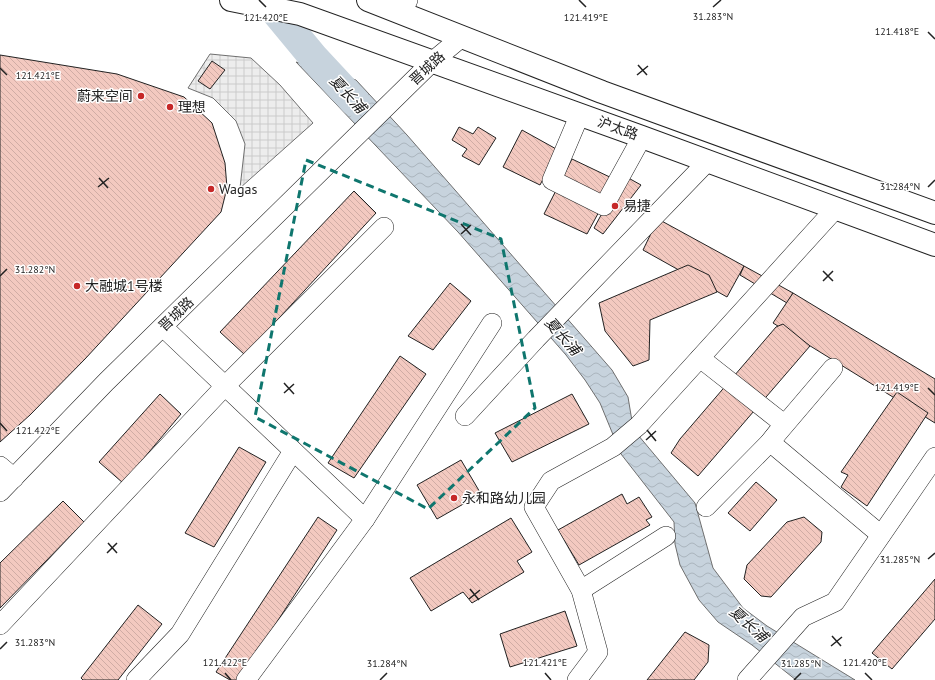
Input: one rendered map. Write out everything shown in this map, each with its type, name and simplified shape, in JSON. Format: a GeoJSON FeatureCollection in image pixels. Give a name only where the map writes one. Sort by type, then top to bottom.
{"type":"FeatureCollection","features":[{"type":"Feature","properties":{"kind":"main road","name":"沪太路"},"geometry":{"type":"LineString","coordinates":[[231,0],[300,14],[580,114],[935,245]]}},
{"type":"Feature","properties":{"kind":"main road","name":"沪太路"},"geometry":{"type":"LineString","coordinates":[[368,0],[405,7],[462,37],[602,92],[935,213]]}},
{"type":"Feature","properties":{"kind":"street","name":"晋城路"},"geometry":{"type":"LineString","coordinates":[[0,492],[7,472],[106,382],[433,61],[462,37]]}},
{"type":"Feature","properties":{"kind":"street"},"geometry":{"type":"LineString","coordinates":[[580,114],[552,180],[604,206],[642,137]]}},
{"type":"Feature","properties":{"kind":"street"},"geometry":{"type":"LineString","coordinates":[[465,416],[536,339],[708,161]]}},
{"type":"Feature","properties":{"kind":"street"},"geometry":{"type":"LineString","coordinates":[[577,680],[598,652],[581,590],[534,508],[551,481],[613,447],[639,425],[836,208]]}},
{"type":"Feature","properties":{"kind":"street"},"geometry":{"type":"LineString","coordinates":[[0,625],[225,386],[384,227]]}},
{"type":"Feature","properties":{"kind":"street"},"geometry":{"type":"LineString","coordinates":[[246,680],[365,519],[492,323]]}},
{"type":"Feature","properties":{"kind":"street"},"geometry":{"type":"LineString","coordinates":[[163,326],[365,519]]}},
{"type":"Feature","properties":{"kind":"street"},"geometry":{"type":"LineString","coordinates":[[700,358],[784,424]]}},
{"type":"Feature","properties":{"kind":"street"},"geometry":{"type":"LineString","coordinates":[[706,506],[770,442],[833,368]]}},
{"type":"Feature","properties":{"kind":"street"},"geometry":{"type":"LineString","coordinates":[[770,442],[881,535]]}},
{"type":"Feature","properties":{"kind":"street"},"geometry":{"type":"LineString","coordinates":[[136,680],[180,634],[293,451]]}},
{"type":"Feature","properties":{"kind":"street"},"geometry":{"type":"LineString","coordinates":[[747,680],[766,661],[803,617],[835,602],[935,457]]}},
{"type":"Feature","properties":{"kind":"street"},"geometry":{"type":"LineString","coordinates":[[581,590],[666,536]]}},
{"type":"Feature","properties":{"kind":"highlighted area"},"geometry":{"type":"Polygon","coordinates":[[[306,160],[501,239],[535,408],[428,509],[255,417],[306,160]]]}},
{"type":"Feature","properties":{"kind":"shaded area"},"geometry":{"type":"Polygon","coordinates":[[[210,54],[251,58],[280,85],[313,123],[240,188],[245,144],[236,121],[213,98],[188,88],[210,54]]]}},
{"type":"Feature","properties":{"kind":"water"},"geometry":{"type":"Polygon","coordinates":[[[296,62],[356,80],[407,135],[612,370],[628,397],[632,421],[638,435],[695,503],[713,568],[743,608],[767,626],[855,680],[796,680],[752,645],[718,622],[699,600],[680,565],[675,544],[674,522],[621,454],[600,403],[585,380],[566,355],[458,232],[296,62]]]}},
{"type":"Feature","properties":{"kind":"building","name":"大融城1号楼"},"geometry":{"type":"Polygon","coordinates":[[[0,55],[117,74],[184,97],[212,123],[225,163],[227,188],[221,212],[85,359],[30,415],[0,442],[0,55]]]}},
{"type":"Feature","properties":{"kind":"building"},"geometry":{"type":"Polygon","coordinates":[[[212,61],[225,70],[210,89],[198,81],[212,61]]]}},
{"type":"Feature","properties":{"kind":"building"},"geometry":{"type":"Polygon","coordinates":[[[459,127],[473,134],[478,127],[496,138],[479,165],[462,156],[467,149],[452,140],[459,127]]]}},
{"type":"Feature","properties":{"kind":"building"},"geometry":{"type":"Polygon","coordinates":[[[522,130],[558,150],[540,185],[503,167],[522,130]]]}},
{"type":"Feature","properties":{"kind":"building"},"geometry":{"type":"Polygon","coordinates":[[[572,159],[616,180],[587,234],[544,214],[572,159]]]}},
{"type":"Feature","properties":{"kind":"building","name":"易捷"},"geometry":{"type":"Polygon","coordinates":[[[623,175],[641,185],[603,234],[594,228],[623,175]]]}},
{"type":"Feature","properties":{"kind":"building"},"geometry":{"type":"Polygon","coordinates":[[[354,191],[376,213],[245,355],[220,332],[354,191]]]}},
{"type":"Feature","properties":{"kind":"building"},"geometry":{"type":"Polygon","coordinates":[[[658,219],[744,266],[727,297],[643,250],[658,219]]]}},
{"type":"Feature","properties":{"kind":"building"},"geometry":{"type":"Polygon","coordinates":[[[688,265],[709,275],[717,292],[650,320],[649,360],[633,366],[605,331],[599,303],[688,265]]]}},
{"type":"Feature","properties":{"kind":"building"},"geometry":{"type":"Polygon","coordinates":[[[744,266],[793,293],[787,303],[740,275],[744,266]]]}},
{"type":"Feature","properties":{"kind":"building"},"geometry":{"type":"Polygon","coordinates":[[[450,283],[471,301],[433,350],[408,336],[450,283]]]}},
{"type":"Feature","properties":{"kind":"building"},"geometry":{"type":"Polygon","coordinates":[[[793,293],[935,379],[935,423],[773,323],[793,293]]]}},
{"type":"Feature","properties":{"kind":"building"},"geometry":{"type":"Polygon","coordinates":[[[783,324],[810,346],[698,476],[671,453],[680,439],[776,327],[783,324]]]}},
{"type":"Feature","properties":{"kind":"building"},"geometry":{"type":"Polygon","coordinates":[[[400,356],[426,374],[354,478],[328,463],[400,356]]]}},
{"type":"Feature","properties":{"kind":"building"},"geometry":{"type":"Polygon","coordinates":[[[897,392],[928,413],[867,506],[841,487],[848,475],[841,472],[897,392]]]}},
{"type":"Feature","properties":{"kind":"building"},"geometry":{"type":"Polygon","coordinates":[[[160,394],[181,414],[123,483],[99,462],[160,394]]]}},
{"type":"Feature","properties":{"kind":"building"},"geometry":{"type":"Polygon","coordinates":[[[572,394],[589,424],[512,462],[495,433],[572,394]]]}},
{"type":"Feature","properties":{"kind":"building"},"geometry":{"type":"Polygon","coordinates":[[[239,447],[266,462],[214,547],[185,533],[239,447]]]}},
{"type":"Feature","properties":{"kind":"building"},"geometry":{"type":"Polygon","coordinates":[[[461,460],[481,494],[437,519],[417,485],[461,460]]]}},
{"type":"Feature","properties":{"kind":"building"},"geometry":{"type":"Polygon","coordinates":[[[756,482],[777,500],[750,531],[728,513],[756,482]]]}},
{"type":"Feature","properties":{"kind":"building"},"geometry":{"type":"Polygon","coordinates":[[[622,494],[627,504],[639,497],[652,517],[646,520],[650,525],[579,565],[558,530],[622,494]]]}},
{"type":"Feature","properties":{"kind":"building"},"geometry":{"type":"Polygon","coordinates":[[[63,501],[84,522],[0,608],[0,563],[63,501]]]}},
{"type":"Feature","properties":{"kind":"building"},"geometry":{"type":"Polygon","coordinates":[[[318,517],[337,530],[239,680],[230,680],[216,672],[318,517]]]}},
{"type":"Feature","properties":{"kind":"building"},"geometry":{"type":"Polygon","coordinates":[[[804,517],[822,532],[821,542],[771,597],[761,596],[744,579],[747,565],[787,522],[804,517]]]}},
{"type":"Feature","properties":{"kind":"building"},"geometry":{"type":"Polygon","coordinates":[[[511,518],[532,552],[517,561],[524,572],[472,603],[463,592],[431,611],[410,578],[511,518]]]}},
{"type":"Feature","properties":{"kind":"building"},"geometry":{"type":"Polygon","coordinates":[[[935,579],[935,619],[892,669],[872,653],[935,579]]]}},
{"type":"Feature","properties":{"kind":"building"},"geometry":{"type":"Polygon","coordinates":[[[138,605],[162,624],[118,680],[83,680],[81,678],[138,605]]]}},
{"type":"Feature","properties":{"kind":"building"},"geometry":{"type":"Polygon","coordinates":[[[565,611],[577,646],[510,667],[500,634],[565,611]]]}},
{"type":"Feature","properties":{"kind":"building"},"geometry":{"type":"Polygon","coordinates":[[[685,632],[709,645],[708,662],[694,680],[647,680],[685,632]]]}},
{"type":"Feature","properties":{"kind":"waterway","name":"夏长浦"},"geometry":{"type":"LineString","coordinates":[[266,0],[314,58],[354,101]]}},
{"type":"Feature","properties":{"kind":"place","name":"蔚来空间"},"geometry":{"type":"Point","coordinates":[141,96]}},
{"type":"Feature","properties":{"kind":"place","name":"理想"},"geometry":{"type":"Point","coordinates":[170,107]}},
{"type":"Feature","properties":{"kind":"place","name":"Wagas"},"geometry":{"type":"Point","coordinates":[211,189]}},
{"type":"Feature","properties":{"kind":"place","name":"易捷"},"geometry":{"type":"Point","coordinates":[615,206]}},
{"type":"Feature","properties":{"kind":"place","name":"大融城1号楼"},"geometry":{"type":"Point","coordinates":[77,286]}},
{"type":"Feature","properties":{"kind":"place","name":"永和路幼儿园"},"geometry":{"type":"Point","coordinates":[454,498]}}]}
